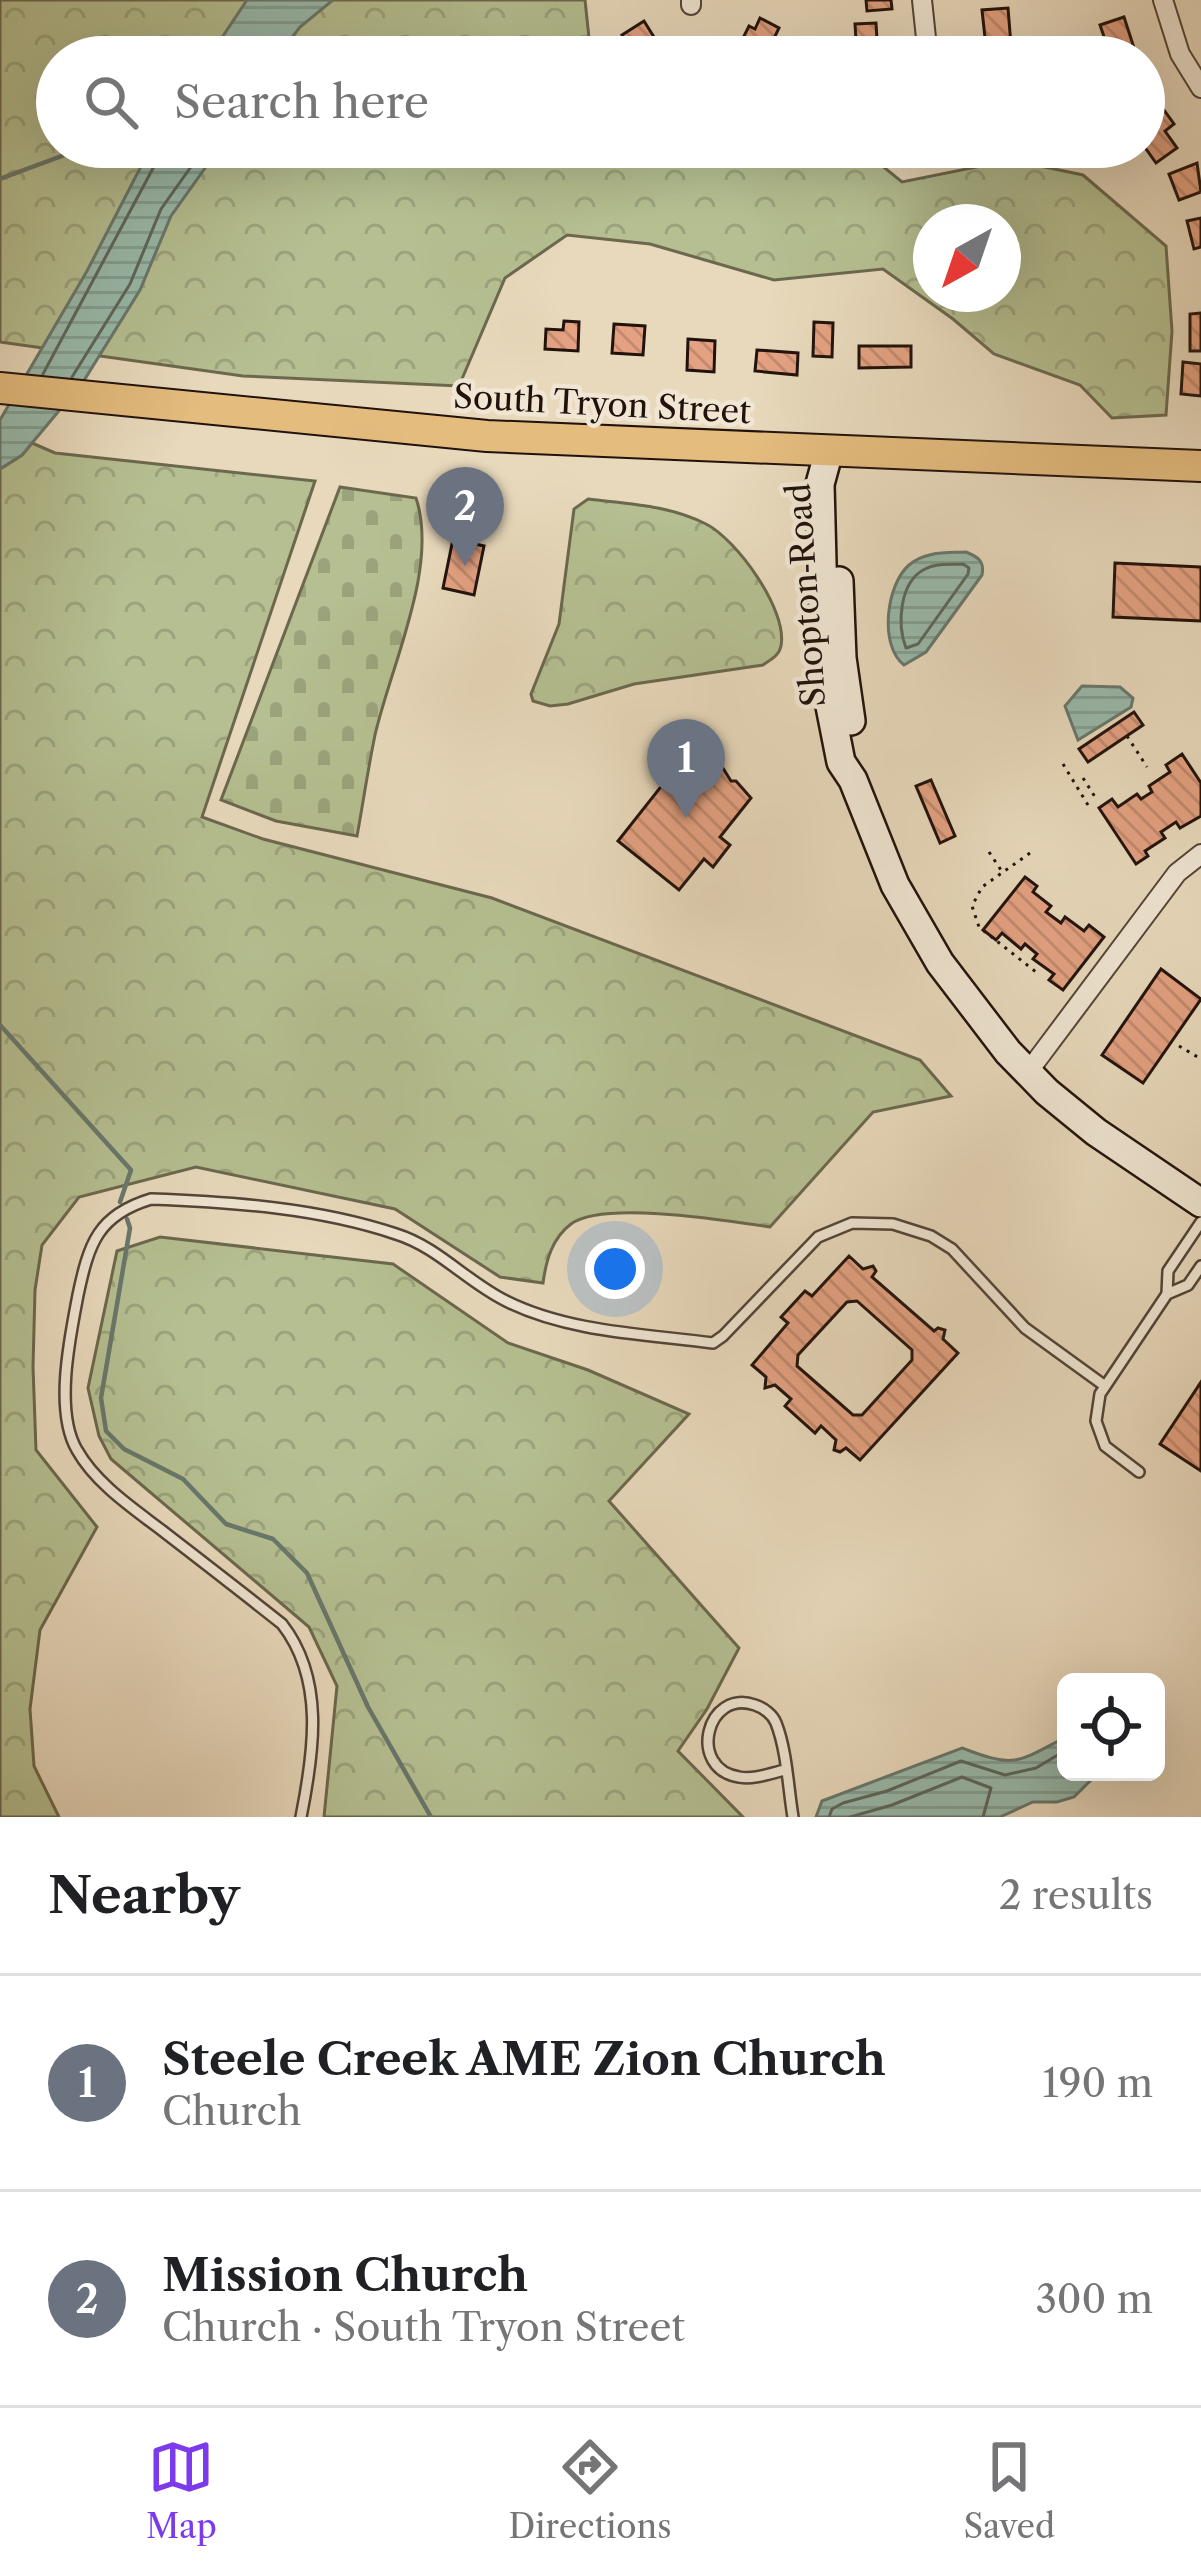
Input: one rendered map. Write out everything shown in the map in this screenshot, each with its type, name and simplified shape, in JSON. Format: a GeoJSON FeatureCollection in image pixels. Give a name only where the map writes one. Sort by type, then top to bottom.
{"type":"FeatureCollection","features":[{"type":"Feature","properties":{"kind":"main road","name":"South Tryon Street"},"geometry":{"type":"LineString","coordinates":[[0,388],[487,436],[1201,466]]}},
{"type":"Feature","properties":{"kind":"street"},"geometry":{"type":"LineString","coordinates":[[922,0],[926,36]]}},
{"type":"Feature","properties":{"kind":"street"},"geometry":{"type":"LineString","coordinates":[[1163,0],[1180,55],[1201,88]]}},
{"type":"Feature","properties":{"kind":"street","name":"Shopton Road"},"geometry":{"type":"LineString","coordinates":[[829,451],[820,484],[822,657],[841,762],[853,780],[896,885],[970,1007],[1028,1072],[1096,1132],[1201,1203]]}},
{"type":"Feature","properties":{"kind":"street"},"geometry":{"type":"LineString","coordinates":[[1028,1072],[1177,873],[1201,854]]}},
{"type":"Feature","properties":{"kind":"lane"},"geometry":{"type":"LineString","coordinates":[[301,1817],[313,1707],[305,1660],[293,1638],[282,1624],[116,1494],[76,1449],[69,1426],[70,1338],[82,1275],[99,1229],[129,1205],[151,1198],[329,1217],[412,1240],[486,1291],[557,1321],[712,1343],[818,1237],[852,1223],[896,1224],[932,1236],[952,1249],[1025,1328],[1106,1386]]}},
{"type":"Feature","properties":{"kind":"lane"},"geometry":{"type":"LineString","coordinates":[[1138,1472],[1105,1446],[1097,1406],[1167,1294],[1168,1271],[1201,1222]]}},
{"type":"Feature","properties":{"kind":"lane"},"geometry":{"type":"LineString","coordinates":[[1167,1294],[1188,1285],[1201,1266]]}},
{"type":"Feature","properties":{"kind":"lane"},"geometry":{"type":"LineString","coordinates":[[785,1770],[749,1778],[725,1773],[706,1743],[712,1720],[731,1705],[743,1703],[767,1711],[775,1720],[785,1770],[794,1817]]}},
{"type":"Feature","properties":{"kind":"path"},"geometry":{"type":"LineString","coordinates":[[1127,736],[1147,766]]}},
{"type":"Feature","properties":{"kind":"path"},"geometry":{"type":"LineString","coordinates":[[1063,764],[1088,806]]}},
{"type":"Feature","properties":{"kind":"path"},"geometry":{"type":"LineString","coordinates":[[1083,778],[1097,800]]}},
{"type":"Feature","properties":{"kind":"path"},"geometry":{"type":"LineString","coordinates":[[989,852],[1002,872]]}},
{"type":"Feature","properties":{"kind":"path"},"geometry":{"type":"LineString","coordinates":[[1030,853],[1002,872],[975,897],[972,906],[976,923],[1036,972]]}},
{"type":"Feature","properties":{"kind":"path"},"geometry":{"type":"LineString","coordinates":[[1179,1046],[1201,1059]]}},
{"type":"Feature","properties":{"kind":"green space"},"geometry":{"type":"Polygon","coordinates":[[[0,0],[585,0],[589,36],[36,36],[36,168],[885,168],[902,182],[971,168],[1049,168],[1083,175],[1166,246],[1172,331],[1166,415],[1112,418],[1080,385],[994,354],[943,312],[1021,312],[1021,204],[913,204],[913,290],[883,269],[774,280],[650,244],[567,235],[505,278],[459,386],[243,376],[0,342],[0,0]]]}},
{"type":"Feature","properties":{"kind":"green space"},"geometry":{"type":"Polygon","coordinates":[[[32,443],[55,453],[315,481],[202,817],[263,839],[492,898],[920,1060],[951,1096],[873,1112],[770,1227],[667,1214],[587,1217],[559,1236],[543,1283],[500,1277],[395,1209],[196,1167],[79,1197],[42,1245],[35,1290],[36,1450],[97,1527],[40,1630],[30,1709],[34,1766],[59,1817],[0,1817],[0,469],[32,443]]]}},
{"type":"Feature","properties":{"kind":"green space"},"geometry":{"type":"Polygon","coordinates":[[[340,487],[416,498],[421,525],[417,585],[375,735],[357,836],[276,821],[221,800],[340,487]]]}},
{"type":"Feature","properties":{"kind":"green space"},"geometry":{"type":"Polygon","coordinates":[[[588,499],[663,509],[718,532],[745,560],[768,596],[781,631],[776,655],[763,665],[634,684],[568,704],[533,701],[531,694],[559,624],[574,509],[588,499]]]}},
{"type":"Feature","properties":{"kind":"green space"},"geometry":{"type":"Polygon","coordinates":[[[160,1237],[393,1264],[508,1343],[588,1370],[689,1414],[609,1501],[739,1648],[678,1751],[743,1817],[324,1817],[337,1686],[309,1627],[111,1459],[99,1436],[88,1388],[117,1251],[160,1237]]]}},
{"type":"Feature","properties":{"kind":"water"},"geometry":{"type":"Polygon","coordinates":[[[247,0],[333,0],[293,36],[223,36],[247,0]]]}},
{"type":"Feature","properties":{"kind":"water"},"geometry":{"type":"Polygon","coordinates":[[[140,168],[205,168],[171,216],[140,290],[83,382],[22,455],[0,469],[0,420],[87,271],[140,168]]]}},
{"type":"Feature","properties":{"kind":"water"},"geometry":{"type":"Polygon","coordinates":[[[966,552],[980,560],[982,575],[926,652],[904,665],[891,644],[888,615],[901,574],[922,557],[966,552]]]}},
{"type":"Feature","properties":{"kind":"water"},"geometry":{"type":"Polygon","coordinates":[[[1082,686],[1120,687],[1133,698],[1131,707],[1078,740],[1065,706],[1082,686]]]}},
{"type":"Feature","properties":{"kind":"water"},"geometry":{"type":"Polygon","coordinates":[[[1057,1742],[1057,1781],[1090,1781],[1074,1797],[1033,1802],[1000,1817],[816,1817],[822,1801],[962,1748],[1006,1760],[1057,1742]]]}},
{"type":"Feature","properties":{"kind":"building"},"geometry":{"type":"Polygon","coordinates":[[[866,0],[891,0],[892,9],[867,11],[866,0]]]}},
{"type":"Feature","properties":{"kind":"building"},"geometry":{"type":"Polygon","coordinates":[[[1008,8],[1010,36],[985,36],[982,10],[1008,8]]]}},
{"type":"Feature","properties":{"kind":"building"},"geometry":{"type":"Polygon","coordinates":[[[1124,17],[1130,36],[1104,36],[1100,25],[1124,17]]]}},
{"type":"Feature","properties":{"kind":"building"},"geometry":{"type":"Polygon","coordinates":[[[760,18],[779,28],[775,36],[744,36],[749,26],[755,29],[760,18]]]}},
{"type":"Feature","properties":{"kind":"building"},"geometry":{"type":"Polygon","coordinates":[[[644,21],[653,36],[623,36],[644,21]]]}},
{"type":"Feature","properties":{"kind":"building"},"geometry":{"type":"Polygon","coordinates":[[[876,23],[877,36],[856,36],[855,24],[876,23]]]}},
{"type":"Feature","properties":{"kind":"building"},"geometry":{"type":"Polygon","coordinates":[[[1165,131],[1177,148],[1165,157],[1165,131]]]}},
{"type":"Feature","properties":{"kind":"building"},"geometry":{"type":"Polygon","coordinates":[[[1197,163],[1201,192],[1179,200],[1169,174],[1197,163]]]}},
{"type":"Feature","properties":{"kind":"building"},"geometry":{"type":"Polygon","coordinates":[[[1201,218],[1201,247],[1194,249],[1187,221],[1201,218]]]}},
{"type":"Feature","properties":{"kind":"building"},"geometry":{"type":"Polygon","coordinates":[[[1201,313],[1201,351],[1190,351],[1190,314],[1201,313]]]}},
{"type":"Feature","properties":{"kind":"building"},"geometry":{"type":"Polygon","coordinates":[[[564,321],[579,322],[578,351],[545,349],[546,329],[563,330],[564,321]]]}},
{"type":"Feature","properties":{"kind":"building"},"geometry":{"type":"Polygon","coordinates":[[[814,322],[833,323],[832,357],[813,356],[814,322]]]}},
{"type":"Feature","properties":{"kind":"building"},"geometry":{"type":"Polygon","coordinates":[[[614,324],[645,326],[643,355],[612,353],[614,324]]]}},
{"type":"Feature","properties":{"kind":"building"},"geometry":{"type":"Polygon","coordinates":[[[688,339],[715,341],[714,372],[687,370],[688,339]]]}},
{"type":"Feature","properties":{"kind":"building"},"geometry":{"type":"Polygon","coordinates":[[[859,346],[911,346],[911,367],[859,368],[859,346]]]}},
{"type":"Feature","properties":{"kind":"building"},"geometry":{"type":"Polygon","coordinates":[[[757,350],[798,353],[797,375],[755,371],[757,350]]]}},
{"type":"Feature","properties":{"kind":"building"},"geometry":{"type":"Polygon","coordinates":[[[1183,362],[1201,364],[1201,396],[1181,394],[1183,362]]]}},
{"type":"Feature","properties":{"kind":"building"},"geometry":{"type":"Polygon","coordinates":[[[453,539],[484,546],[474,595],[443,588],[453,539]]]}},
{"type":"Feature","properties":{"kind":"building"},"geometry":{"type":"Polygon","coordinates":[[[1115,563],[1201,567],[1201,621],[1113,617],[1115,563]]]}},
{"type":"Feature","properties":{"kind":"building"},"geometry":{"type":"Polygon","coordinates":[[[1134,712],[1143,725],[1088,762],[1079,749],[1134,712]]]}},
{"type":"Feature","properties":{"kind":"building"},"geometry":{"type":"Polygon","coordinates":[[[690,750],[704,761],[721,765],[751,798],[720,837],[730,845],[713,867],[704,859],[679,890],[618,841],[690,750]]]}},
{"type":"Feature","properties":{"kind":"building"},"geometry":{"type":"Polygon","coordinates":[[[1182,754],[1201,783],[1201,816],[1180,828],[1176,822],[1161,832],[1165,838],[1145,851],[1148,856],[1136,864],[1099,808],[1112,799],[1118,807],[1137,794],[1141,799],[1152,792],[1149,786],[1170,772],[1166,765],[1182,754]]]}},
{"type":"Feature","properties":{"kind":"building"},"geometry":{"type":"Polygon","coordinates":[[[931,780],[955,836],[940,843],[916,786],[931,780]]]}},
{"type":"Feature","properties":{"kind":"building"},"geometry":{"type":"Polygon","coordinates":[[[1025,877],[1037,886],[1033,892],[1051,906],[1046,912],[1061,923],[1065,917],[1084,931],[1089,925],[1104,937],[1063,990],[1049,980],[1054,974],[1033,959],[1037,954],[1025,944],[1021,949],[1002,933],[996,940],[983,930],[1025,877]]]}},
{"type":"Feature","properties":{"kind":"building"},"geometry":{"type":"Polygon","coordinates":[[[1161,969],[1201,999],[1143,1083],[1102,1055],[1161,969]]]}},
{"type":"Feature","properties":{"kind":"building"},"geometry":{"type":"Polygon","coordinates":[[[849,1256],[863,1269],[873,1266],[872,1277],[934,1331],[945,1330],[943,1339],[958,1353],[860,1460],[846,1448],[834,1450],[836,1440],[821,1426],[815,1433],[785,1406],[791,1399],[775,1385],[765,1388],[766,1377],[752,1365],[788,1323],[781,1317],[805,1291],[812,1296],[849,1256]],[[857,1301],[847,1302],[798,1355],[797,1366],[853,1415],[862,1415],[912,1360],[912,1350],[857,1301]]]}},
{"type":"Feature","properties":{"kind":"building"},"geometry":{"type":"Polygon","coordinates":[[[1201,1382],[1201,1471],[1160,1444],[1201,1382]]]}},
{"type":"Feature","properties":{"kind":"waterway"},"geometry":{"type":"LineString","coordinates":[[0,179],[36,166]]}},
{"type":"Feature","properties":{"kind":"waterway"},"geometry":{"type":"LineString","coordinates":[[0,1025],[131,1170],[120,1202]]}},
{"type":"Feature","properties":{"kind":"waterway"},"geometry":{"type":"LineString","coordinates":[[127,1219],[130,1228],[101,1398],[106,1431],[124,1449],[183,1479],[226,1524],[273,1539],[307,1573],[368,1707],[431,1817]]}},
{"type":"Feature","properties":{"kind":"place","name":"Mission Church"},"geometry":{"type":"Point","coordinates":[465,566]}},
{"type":"Feature","properties":{"kind":"place","name":"Steele Creek AME Zion Church"},"geometry":{"type":"Point","coordinates":[686,818]}}]}
